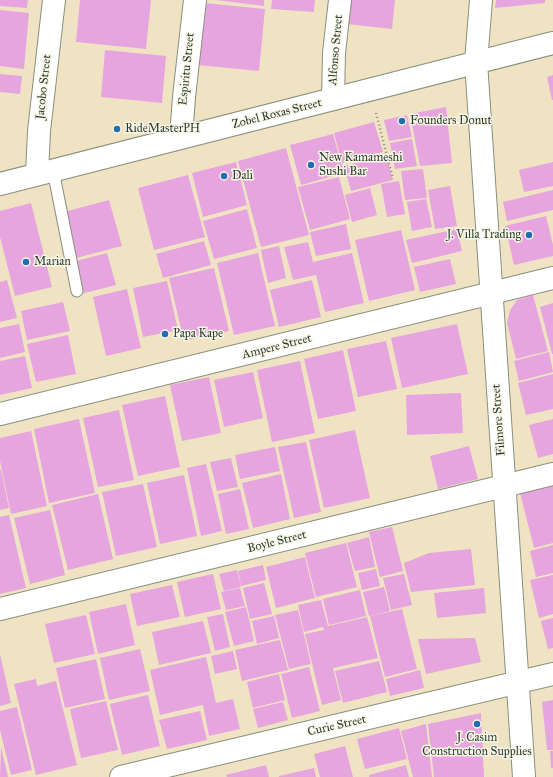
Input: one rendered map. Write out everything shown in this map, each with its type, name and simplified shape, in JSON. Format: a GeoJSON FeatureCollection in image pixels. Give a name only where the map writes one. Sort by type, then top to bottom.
{"type":"FeatureCollection","features":[{"type":"Feature","properties":{"kind":"street","name":"Jacobo Street"},"geometry":{"type":"LineString","coordinates":[[45,172],[39,131],[54,0]]}},
{"type":"Feature","properties":{"kind":"street","name":"Espiritu Street"},"geometry":{"type":"LineString","coordinates":[[181,137],[195,0]]}},
{"type":"Feature","properties":{"kind":"street","name":"Alfonso Street"},"geometry":{"type":"LineString","coordinates":[[333,100],[334,53],[340,0]]}},
{"type":"Feature","properties":{"kind":"street","name":"Filmore Street"},"geometry":{"type":"LineString","coordinates":[[481,0],[476,62],[524,777]]}},
{"type":"Feature","properties":{"kind":"street","name":"Zobel Roxas Street"},"geometry":{"type":"LineString","coordinates":[[0,184],[553,43]]}},
{"type":"Feature","properties":{"kind":"street","name":"Ampere Street"},"geometry":{"type":"LineString","coordinates":[[0,414],[491,295],[553,278]]}},
{"type":"Feature","properties":{"kind":"street","name":"Boyle Street"},"geometry":{"type":"LineString","coordinates":[[0,609],[553,474]]}},
{"type":"Feature","properties":{"kind":"street","name":"Curie Street"},"geometry":{"type":"LineString","coordinates":[[121,777],[517,684],[553,674]]}},
{"type":"Feature","properties":{"kind":"lane"},"geometry":{"type":"LineString","coordinates":[[45,172],[77,291]]}},
{"type":"Feature","properties":{"kind":"path"},"geometry":{"type":"LineString","coordinates":[[370,89],[393,179]]}},
{"type":"Feature","properties":{"kind":"building"},"geometry":{"type":"Polygon","coordinates":[[[0,0],[28,0],[27,8],[0,6],[0,0]]]}},
{"type":"Feature","properties":{"kind":"building"},"geometry":{"type":"Polygon","coordinates":[[[80,0],[151,0],[146,49],[76,42],[80,0]]]}},
{"type":"Feature","properties":{"kind":"building"},"geometry":{"type":"Polygon","coordinates":[[[216,0],[264,0],[264,6],[216,0]]]}},
{"type":"Feature","properties":{"kind":"building"},"geometry":{"type":"Polygon","coordinates":[[[272,0],[315,0],[314,12],[271,9],[272,0]]]}},
{"type":"Feature","properties":{"kind":"building"},"geometry":{"type":"Polygon","coordinates":[[[349,0],[395,0],[392,29],[347,24],[349,0]]]}},
{"type":"Feature","properties":{"kind":"building"},"geometry":{"type":"Polygon","coordinates":[[[496,0],[545,0],[545,3],[495,8],[496,0]]]}},
{"type":"Feature","properties":{"kind":"building"},"geometry":{"type":"Polygon","coordinates":[[[204,3],[265,9],[259,71],[198,65],[204,3]]]}},
{"type":"Feature","properties":{"kind":"building"},"geometry":{"type":"Polygon","coordinates":[[[0,10],[29,13],[24,69],[0,66],[0,10]]]}},
{"type":"Feature","properties":{"kind":"building"},"geometry":{"type":"Polygon","coordinates":[[[105,50],[166,56],[162,103],[101,97],[105,50]]]}},
{"type":"Feature","properties":{"kind":"building"},"geometry":{"type":"Polygon","coordinates":[[[0,74],[22,76],[20,94],[0,92],[0,74]]]}},
{"type":"Feature","properties":{"kind":"building"},"geometry":{"type":"Polygon","coordinates":[[[553,75],[553,100],[552,100],[547,77],[553,75]]]}},
{"type":"Feature","properties":{"kind":"building"},"geometry":{"type":"Polygon","coordinates":[[[446,107],[452,163],[420,166],[410,114],[446,107]]]}},
{"type":"Feature","properties":{"kind":"building"},"geometry":{"type":"Polygon","coordinates":[[[407,115],[412,137],[389,141],[384,120],[407,115]]]}},
{"type":"Feature","properties":{"kind":"building"},"geometry":{"type":"Polygon","coordinates":[[[374,122],[383,152],[342,163],[334,133],[374,122]]]}},
{"type":"Feature","properties":{"kind":"building"},"geometry":{"type":"Polygon","coordinates":[[[333,134],[344,173],[301,185],[290,145],[333,134]]]}},
{"type":"Feature","properties":{"kind":"building"},"geometry":{"type":"Polygon","coordinates":[[[412,139],[417,166],[395,169],[390,143],[412,139]]]}},
{"type":"Feature","properties":{"kind":"building"},"geometry":{"type":"Polygon","coordinates":[[[286,148],[309,235],[261,247],[238,161],[286,148]]]}},
{"type":"Feature","properties":{"kind":"building"},"geometry":{"type":"Polygon","coordinates":[[[386,155],[393,180],[351,191],[344,166],[386,155]]]}},
{"type":"Feature","properties":{"kind":"building"},"geometry":{"type":"Polygon","coordinates":[[[236,162],[247,205],[203,217],[192,173],[236,162]]]}},
{"type":"Feature","properties":{"kind":"building"},"geometry":{"type":"Polygon","coordinates":[[[553,162],[553,186],[524,192],[519,170],[553,162]]]}},
{"type":"Feature","properties":{"kind":"building"},"geometry":{"type":"Polygon","coordinates":[[[423,169],[427,198],[405,200],[401,171],[423,169]]]}},
{"type":"Feature","properties":{"kind":"building"},"geometry":{"type":"Polygon","coordinates":[[[188,175],[205,237],[154,250],[138,188],[188,175]]]}},
{"type":"Feature","properties":{"kind":"building"},"geometry":{"type":"Polygon","coordinates":[[[339,177],[350,219],[310,230],[298,187],[339,177]]]}},
{"type":"Feature","properties":{"kind":"building"},"geometry":{"type":"Polygon","coordinates":[[[399,181],[405,214],[387,217],[381,184],[399,181]]]}},
{"type":"Feature","properties":{"kind":"building"},"geometry":{"type":"Polygon","coordinates":[[[450,186],[457,226],[435,229],[428,190],[450,186]]]}},
{"type":"Feature","properties":{"kind":"building"},"geometry":{"type":"Polygon","coordinates":[[[370,188],[377,215],[352,222],[345,195],[370,188]]]}},
{"type":"Feature","properties":{"kind":"building"},"geometry":{"type":"Polygon","coordinates":[[[553,190],[553,210],[507,221],[503,202],[553,190]]]}},
{"type":"Feature","properties":{"kind":"building"},"geometry":{"type":"Polygon","coordinates":[[[426,199],[432,227],[412,231],[407,202],[426,199]]]}},
{"type":"Feature","properties":{"kind":"building"},"geometry":{"type":"Polygon","coordinates":[[[109,200],[122,246],[76,258],[64,212],[109,200]]]}},
{"type":"Feature","properties":{"kind":"building","name":"Marian"},"geometry":{"type":"Polygon","coordinates":[[[31,203],[52,287],[15,296],[0,237],[0,211],[31,203]]]}},
{"type":"Feature","properties":{"kind":"building"},"geometry":{"type":"Polygon","coordinates":[[[247,209],[257,248],[214,259],[203,221],[247,209]]]}},
{"type":"Feature","properties":{"kind":"building","name":"J. Villa Trading"},"geometry":{"type":"Polygon","coordinates":[[[546,216],[553,245],[553,256],[514,265],[505,226],[546,216]]]}},
{"type":"Feature","properties":{"kind":"building"},"geometry":{"type":"Polygon","coordinates":[[[346,224],[351,249],[316,256],[310,232],[346,224]]]}},
{"type":"Feature","properties":{"kind":"building"},"geometry":{"type":"Polygon","coordinates":[[[457,229],[462,251],[412,263],[406,240],[457,229]]]}},
{"type":"Feature","properties":{"kind":"building"},"geometry":{"type":"Polygon","coordinates":[[[401,230],[415,290],[369,301],[355,240],[401,230]]]}},
{"type":"Feature","properties":{"kind":"building"},"geometry":{"type":"Polygon","coordinates":[[[204,241],[211,265],[163,278],[156,254],[204,241]]]}},
{"type":"Feature","properties":{"kind":"building"},"geometry":{"type":"Polygon","coordinates":[[[308,242],[313,262],[352,253],[364,303],[325,312],[316,275],[293,280],[284,247],[308,242]]]}},
{"type":"Feature","properties":{"kind":"building"},"geometry":{"type":"Polygon","coordinates":[[[279,246],[286,278],[268,283],[261,250],[279,246]]]}},
{"type":"Feature","properties":{"kind":"building"},"geometry":{"type":"Polygon","coordinates":[[[107,253],[116,285],[81,294],[72,262],[107,253]]]}},
{"type":"Feature","properties":{"kind":"building"},"geometry":{"type":"Polygon","coordinates":[[[258,253],[275,326],[234,335],[217,263],[258,253]]]}},
{"type":"Feature","properties":{"kind":"building"},"geometry":{"type":"Polygon","coordinates":[[[450,259],[456,284],[420,292],[414,267],[450,259]]]}},
{"type":"Feature","properties":{"kind":"building"},"geometry":{"type":"Polygon","coordinates":[[[214,268],[229,331],[184,341],[169,278],[214,268]]]}},
{"type":"Feature","properties":{"kind":"building"},"geometry":{"type":"Polygon","coordinates":[[[7,280],[17,318],[0,322],[0,282],[7,280]]]}},
{"type":"Feature","properties":{"kind":"building"},"geometry":{"type":"Polygon","coordinates":[[[312,280],[321,317],[279,327],[270,290],[312,280]]]}},
{"type":"Feature","properties":{"kind":"building"},"geometry":{"type":"Polygon","coordinates":[[[167,281],[178,330],[143,337],[133,288],[167,281]]]}},
{"type":"Feature","properties":{"kind":"building"},"geometry":{"type":"Polygon","coordinates":[[[127,289],[141,348],[106,356],[93,297],[127,289]]]}},
{"type":"Feature","properties":{"kind":"building"},"geometry":{"type":"Polygon","coordinates":[[[533,295],[548,351],[516,359],[507,323],[510,310],[517,300],[533,295]]]}},
{"type":"Feature","properties":{"kind":"building"},"geometry":{"type":"Polygon","coordinates":[[[63,302],[70,331],[27,340],[21,311],[63,302]]]}},
{"type":"Feature","properties":{"kind":"building"},"geometry":{"type":"Polygon","coordinates":[[[553,303],[553,354],[552,354],[540,307],[553,303]]]}},
{"type":"Feature","properties":{"kind":"building"},"geometry":{"type":"Polygon","coordinates":[[[19,324],[25,352],[0,358],[0,328],[19,324]]]}},
{"type":"Feature","properties":{"kind":"building"},"geometry":{"type":"Polygon","coordinates":[[[457,324],[468,374],[402,388],[391,338],[457,324]]]}},
{"type":"Feature","properties":{"kind":"building"},"geometry":{"type":"Polygon","coordinates":[[[68,335],[76,374],[36,382],[27,344],[68,335]]]}},
{"type":"Feature","properties":{"kind":"building"},"geometry":{"type":"Polygon","coordinates":[[[386,341],[397,389],[358,397],[347,349],[386,341]]]}},
{"type":"Feature","properties":{"kind":"building"},"geometry":{"type":"Polygon","coordinates":[[[343,350],[356,411],[318,419],[304,359],[343,350]]]}},
{"type":"Feature","properties":{"kind":"building"},"geometry":{"type":"Polygon","coordinates":[[[549,352],[553,372],[519,381],[514,361],[549,352]]]}},
{"type":"Feature","properties":{"kind":"building"},"geometry":{"type":"Polygon","coordinates":[[[25,356],[32,388],[0,395],[0,361],[25,356]]]}},
{"type":"Feature","properties":{"kind":"building"},"geometry":{"type":"Polygon","coordinates":[[[300,361],[315,433],[272,442],[257,370],[300,361]]]}},
{"type":"Feature","properties":{"kind":"building"},"geometry":{"type":"Polygon","coordinates":[[[253,372],[263,418],[224,427],[214,380],[253,372]]]}},
{"type":"Feature","properties":{"kind":"building"},"geometry":{"type":"Polygon","coordinates":[[[553,374],[553,409],[526,415],[518,383],[553,374]]]}},
{"type":"Feature","properties":{"kind":"building"},"geometry":{"type":"Polygon","coordinates":[[[209,377],[221,433],[182,441],[170,385],[209,377]]]}},
{"type":"Feature","properties":{"kind":"building"},"geometry":{"type":"Polygon","coordinates":[[[461,393],[463,433],[407,435],[406,395],[461,393]]]}},
{"type":"Feature","properties":{"kind":"building"},"geometry":{"type":"Polygon","coordinates":[[[165,396],[180,467],[138,476],[122,405],[165,396]]]}},
{"type":"Feature","properties":{"kind":"building"},"geometry":{"type":"Polygon","coordinates":[[[119,410],[134,480],[98,487],[83,418],[119,410]]]}},
{"type":"Feature","properties":{"kind":"building"},"geometry":{"type":"Polygon","coordinates":[[[79,419],[95,493],[49,503],[34,429],[79,419]]]}},
{"type":"Feature","properties":{"kind":"building"},"geometry":{"type":"Polygon","coordinates":[[[553,419],[553,454],[538,458],[529,425],[553,419]]]}},
{"type":"Feature","properties":{"kind":"building"},"geometry":{"type":"Polygon","coordinates":[[[355,430],[370,498],[324,508],[309,440],[355,430]]]}},
{"type":"Feature","properties":{"kind":"building"},"geometry":{"type":"Polygon","coordinates":[[[31,431],[47,506],[11,514],[0,461],[0,438],[31,431]]]}},
{"type":"Feature","properties":{"kind":"building"},"geometry":{"type":"Polygon","coordinates":[[[306,442],[321,512],[294,518],[278,447],[306,442]]]}},
{"type":"Feature","properties":{"kind":"building"},"geometry":{"type":"Polygon","coordinates":[[[469,446],[478,479],[438,489],[430,456],[469,446]]]}},
{"type":"Feature","properties":{"kind":"building"},"geometry":{"type":"Polygon","coordinates":[[[275,447],[280,471],[240,479],[235,455],[275,447]]]}},
{"type":"Feature","properties":{"kind":"building"},"geometry":{"type":"Polygon","coordinates":[[[231,458],[238,487],[217,491],[210,462],[231,458]]]}},
{"type":"Feature","properties":{"kind":"building"},"geometry":{"type":"Polygon","coordinates":[[[206,464],[222,531],[201,536],[187,468],[206,464]]]}},
{"type":"Feature","properties":{"kind":"building"},"geometry":{"type":"Polygon","coordinates":[[[1,469],[9,508],[0,510],[0,470],[1,469]]]}},
{"type":"Feature","properties":{"kind":"building"},"geometry":{"type":"Polygon","coordinates":[[[281,474],[290,519],[253,528],[242,483],[281,474]]]}},
{"type":"Feature","properties":{"kind":"building"},"geometry":{"type":"Polygon","coordinates":[[[184,475],[197,536],[160,544],[147,483],[184,475]]]}},
{"type":"Feature","properties":{"kind":"building"},"geometry":{"type":"Polygon","coordinates":[[[143,484],[157,547],[116,556],[102,492],[143,484]]]}},
{"type":"Feature","properties":{"kind":"building"},"geometry":{"type":"Polygon","coordinates":[[[553,485],[553,543],[534,548],[520,493],[553,485]]]}},
{"type":"Feature","properties":{"kind":"building"},"geometry":{"type":"Polygon","coordinates":[[[240,489],[249,529],[226,534],[218,494],[240,489]]]}},
{"type":"Feature","properties":{"kind":"building"},"geometry":{"type":"Polygon","coordinates":[[[98,494],[113,559],[68,570],[52,505],[98,494]]]}},
{"type":"Feature","properties":{"kind":"building"},"geometry":{"type":"Polygon","coordinates":[[[50,510],[65,575],[30,584],[14,518],[50,510]]]}},
{"type":"Feature","properties":{"kind":"building"},"geometry":{"type":"Polygon","coordinates":[[[9,515],[26,588],[0,594],[0,517],[9,515]]]}},
{"type":"Feature","properties":{"kind":"building"},"geometry":{"type":"Polygon","coordinates":[[[392,527],[403,571],[380,577],[369,532],[392,527]]]}},
{"type":"Feature","properties":{"kind":"building"},"geometry":{"type":"Polygon","coordinates":[[[369,537],[375,567],[355,571],[347,543],[369,537]]]}},
{"type":"Feature","properties":{"kind":"building"},"geometry":{"type":"Polygon","coordinates":[[[346,543],[357,587],[316,597],[305,553],[346,543]]]}},
{"type":"Feature","properties":{"kind":"building"},"geometry":{"type":"Polygon","coordinates":[[[553,545],[553,573],[536,577],[530,551],[553,545]]]}},
{"type":"Feature","properties":{"kind":"building"},"geometry":{"type":"Polygon","coordinates":[[[471,549],[475,585],[411,592],[404,563],[429,553],[471,549]]]}},
{"type":"Feature","properties":{"kind":"building"},"geometry":{"type":"Polygon","coordinates":[[[305,557],[315,598],[276,608],[266,567],[305,557]]]}},
{"type":"Feature","properties":{"kind":"building"},"geometry":{"type":"Polygon","coordinates":[[[263,565],[266,580],[241,586],[238,571],[263,565]]]}},
{"type":"Feature","properties":{"kind":"building"},"geometry":{"type":"Polygon","coordinates":[[[376,569],[380,586],[362,590],[358,573],[376,569]]]}},
{"type":"Feature","properties":{"kind":"building"},"geometry":{"type":"Polygon","coordinates":[[[237,570],[241,587],[224,591],[219,574],[237,570]]]}},
{"type":"Feature","properties":{"kind":"building"},"geometry":{"type":"Polygon","coordinates":[[[213,574],[221,609],[185,617],[177,582],[213,574]]]}},
{"type":"Feature","properties":{"kind":"building"},"geometry":{"type":"Polygon","coordinates":[[[404,574],[412,605],[391,610],[383,578],[404,574]]]}},
{"type":"Feature","properties":{"kind":"building"},"geometry":{"type":"Polygon","coordinates":[[[553,575],[553,614],[539,618],[530,580],[553,575]]]}},
{"type":"Feature","properties":{"kind":"building"},"geometry":{"type":"Polygon","coordinates":[[[264,583],[272,614],[250,619],[243,588],[264,583]]]}},
{"type":"Feature","properties":{"kind":"building"},"geometry":{"type":"Polygon","coordinates":[[[172,585],[180,617],[137,626],[130,594],[172,585]]]}},
{"type":"Feature","properties":{"kind":"building"},"geometry":{"type":"Polygon","coordinates":[[[384,587],[390,611],[369,616],[363,592],[384,587]]]}},
{"type":"Feature","properties":{"kind":"building"},"geometry":{"type":"Polygon","coordinates":[[[240,588],[245,606],[226,610],[221,592],[240,588]]]}},
{"type":"Feature","properties":{"kind":"building"},"geometry":{"type":"Polygon","coordinates":[[[484,588],[486,613],[437,618],[434,593],[484,588]]]}},
{"type":"Feature","properties":{"kind":"building"},"geometry":{"type":"Polygon","coordinates":[[[360,590],[366,616],[329,625],[323,599],[360,590]]]}},
{"type":"Feature","properties":{"kind":"building"},"geometry":{"type":"Polygon","coordinates":[[[321,600],[328,626],[367,617],[378,658],[333,668],[341,700],[322,705],[305,634],[324,630],[323,627],[304,632],[298,605],[321,600]]]}},
{"type":"Feature","properties":{"kind":"building"},"geometry":{"type":"Polygon","coordinates":[[[126,604],[135,645],[98,654],[89,612],[126,604]]]}},
{"type":"Feature","properties":{"kind":"building"},"geometry":{"type":"Polygon","coordinates":[[[246,607],[254,641],[234,646],[225,612],[246,607]]]}},
{"type":"Feature","properties":{"kind":"building"},"geometry":{"type":"Polygon","coordinates":[[[402,609],[417,669],[385,677],[370,616],[402,609]]]}},
{"type":"Feature","properties":{"kind":"building"},"geometry":{"type":"Polygon","coordinates":[[[298,610],[311,664],[289,669],[275,615],[298,610]]]}},
{"type":"Feature","properties":{"kind":"building"},"geometry":{"type":"Polygon","coordinates":[[[223,614],[230,647],[215,651],[207,617],[223,614]]]}},
{"type":"Feature","properties":{"kind":"building"},"geometry":{"type":"Polygon","coordinates":[[[86,615],[95,654],[54,663],[45,624],[86,615]]]}},
{"type":"Feature","properties":{"kind":"building"},"geometry":{"type":"Polygon","coordinates":[[[274,616],[279,638],[257,644],[252,621],[274,616]]]}},
{"type":"Feature","properties":{"kind":"building"},"geometry":{"type":"Polygon","coordinates":[[[553,618],[553,648],[548,649],[541,621],[553,618]]]}},
{"type":"Feature","properties":{"kind":"building"},"geometry":{"type":"Polygon","coordinates":[[[203,621],[211,653],[159,665],[152,632],[203,621]]]}},
{"type":"Feature","properties":{"kind":"building"},"geometry":{"type":"Polygon","coordinates":[[[475,638],[481,662],[426,674],[418,639],[475,638]]]}},
{"type":"Feature","properties":{"kind":"building"},"geometry":{"type":"Polygon","coordinates":[[[280,640],[288,670],[242,681],[235,650],[280,640]]]}},
{"type":"Feature","properties":{"kind":"building"},"geometry":{"type":"Polygon","coordinates":[[[140,649],[150,691],[109,700],[100,658],[140,649]]]}},
{"type":"Feature","properties":{"kind":"building"},"geometry":{"type":"Polygon","coordinates":[[[233,651],[237,669],[215,674],[211,656],[233,651]]]}},
{"type":"Feature","properties":{"kind":"building"},"geometry":{"type":"Polygon","coordinates":[[[0,654],[11,703],[0,706],[0,654]]]}},
{"type":"Feature","properties":{"kind":"building"},"geometry":{"type":"Polygon","coordinates":[[[206,657],[216,703],[233,699],[240,729],[209,736],[203,705],[160,715],[150,670],[206,657]]]}},
{"type":"Feature","properties":{"kind":"building"},"geometry":{"type":"Polygon","coordinates":[[[96,659],[105,699],[65,708],[56,668],[96,659]]]}},
{"type":"Feature","properties":{"kind":"building"},"geometry":{"type":"Polygon","coordinates":[[[379,661],[387,692],[343,703],[335,671],[379,661]]]}},
{"type":"Feature","properties":{"kind":"building"},"geometry":{"type":"Polygon","coordinates":[[[309,667],[320,711],[292,718],[281,674],[309,667]]]}},
{"type":"Feature","properties":{"kind":"building"},"geometry":{"type":"Polygon","coordinates":[[[420,670],[424,688],[390,696],[386,679],[420,670]]]}},
{"type":"Feature","properties":{"kind":"building"},"geometry":{"type":"Polygon","coordinates":[[[279,674],[285,700],[253,708],[247,682],[279,674]]]}},
{"type":"Feature","properties":{"kind":"building"},"geometry":{"type":"Polygon","coordinates":[[[36,679],[37,686],[56,681],[77,765],[36,775],[14,684],[36,679]]]}},
{"type":"Feature","properties":{"kind":"building"},"geometry":{"type":"Polygon","coordinates":[[[148,695],[160,746],[122,755],[110,704],[148,695]]]}},
{"type":"Feature","properties":{"kind":"building"},"geometry":{"type":"Polygon","coordinates":[[[553,700],[553,750],[547,750],[542,702],[553,700]]]}},
{"type":"Feature","properties":{"kind":"building"},"geometry":{"type":"Polygon","coordinates":[[[106,701],[118,750],[81,758],[70,709],[106,701]]]}},
{"type":"Feature","properties":{"kind":"building"},"geometry":{"type":"Polygon","coordinates":[[[283,702],[288,720],[258,728],[253,709],[283,702]]]}},
{"type":"Feature","properties":{"kind":"building"},"geometry":{"type":"Polygon","coordinates":[[[17,707],[32,770],[11,775],[0,730],[0,711],[17,707]]]}},
{"type":"Feature","properties":{"kind":"building"},"geometry":{"type":"Polygon","coordinates":[[[200,711],[207,740],[167,749],[159,720],[200,711]]]}},
{"type":"Feature","properties":{"kind":"building"},"geometry":{"type":"Polygon","coordinates":[[[481,713],[484,777],[434,777],[428,724],[481,713]]]}},
{"type":"Feature","properties":{"kind":"building"},"geometry":{"type":"Polygon","coordinates":[[[426,724],[432,777],[413,777],[401,731],[426,724]]]}},
{"type":"Feature","properties":{"kind":"building"},"geometry":{"type":"Polygon","coordinates":[[[399,728],[407,759],[365,769],[357,739],[399,728]]]}},
{"type":"Feature","properties":{"kind":"building"},"geometry":{"type":"Polygon","coordinates":[[[345,746],[353,777],[320,777],[314,754],[345,746]]]}},
{"type":"Feature","properties":{"kind":"building"},"geometry":{"type":"Polygon","coordinates":[[[1,747],[8,777],[0,777],[1,747]]]}},
{"type":"Feature","properties":{"kind":"building"},"geometry":{"type":"Polygon","coordinates":[[[550,751],[553,751],[553,768],[551,768],[550,751]]]}},
{"type":"Feature","properties":{"kind":"building"},"geometry":{"type":"Polygon","coordinates":[[[266,765],[269,777],[227,777],[226,775],[266,765]]]}},
{"type":"Feature","properties":{"kind":"building"},"geometry":{"type":"Polygon","coordinates":[[[406,765],[409,777],[369,777],[369,775],[406,765]]]}},
{"type":"Feature","properties":{"kind":"building"},"geometry":{"type":"Polygon","coordinates":[[[314,768],[316,777],[279,777],[279,776],[314,768]]]}},
{"type":"Feature","properties":{"kind":"place","name":"Founders Donut"},"geometry":{"type":"Point","coordinates":[402,121]}},
{"type":"Feature","properties":{"kind":"place","name":"RideMasterPH"},"geometry":{"type":"Point","coordinates":[117,129]}},
{"type":"Feature","properties":{"kind":"place","name":"New Kamameshi Sushi Bar"},"geometry":{"type":"Point","coordinates":[311,165]}},
{"type":"Feature","properties":{"kind":"place","name":"Dali"},"geometry":{"type":"Point","coordinates":[224,176]}},
{"type":"Feature","properties":{"kind":"place","name":"J. Villa Trading"},"geometry":{"type":"Point","coordinates":[529,235]}},
{"type":"Feature","properties":{"kind":"place","name":"Marian"},"geometry":{"type":"Point","coordinates":[26,262]}},
{"type":"Feature","properties":{"kind":"place","name":"Papa Kape"},"geometry":{"type":"Point","coordinates":[165,334]}},
{"type":"Feature","properties":{"kind":"place","name":"J. Casim Construction Supplies"},"geometry":{"type":"Point","coordinates":[477,724]}}]}
